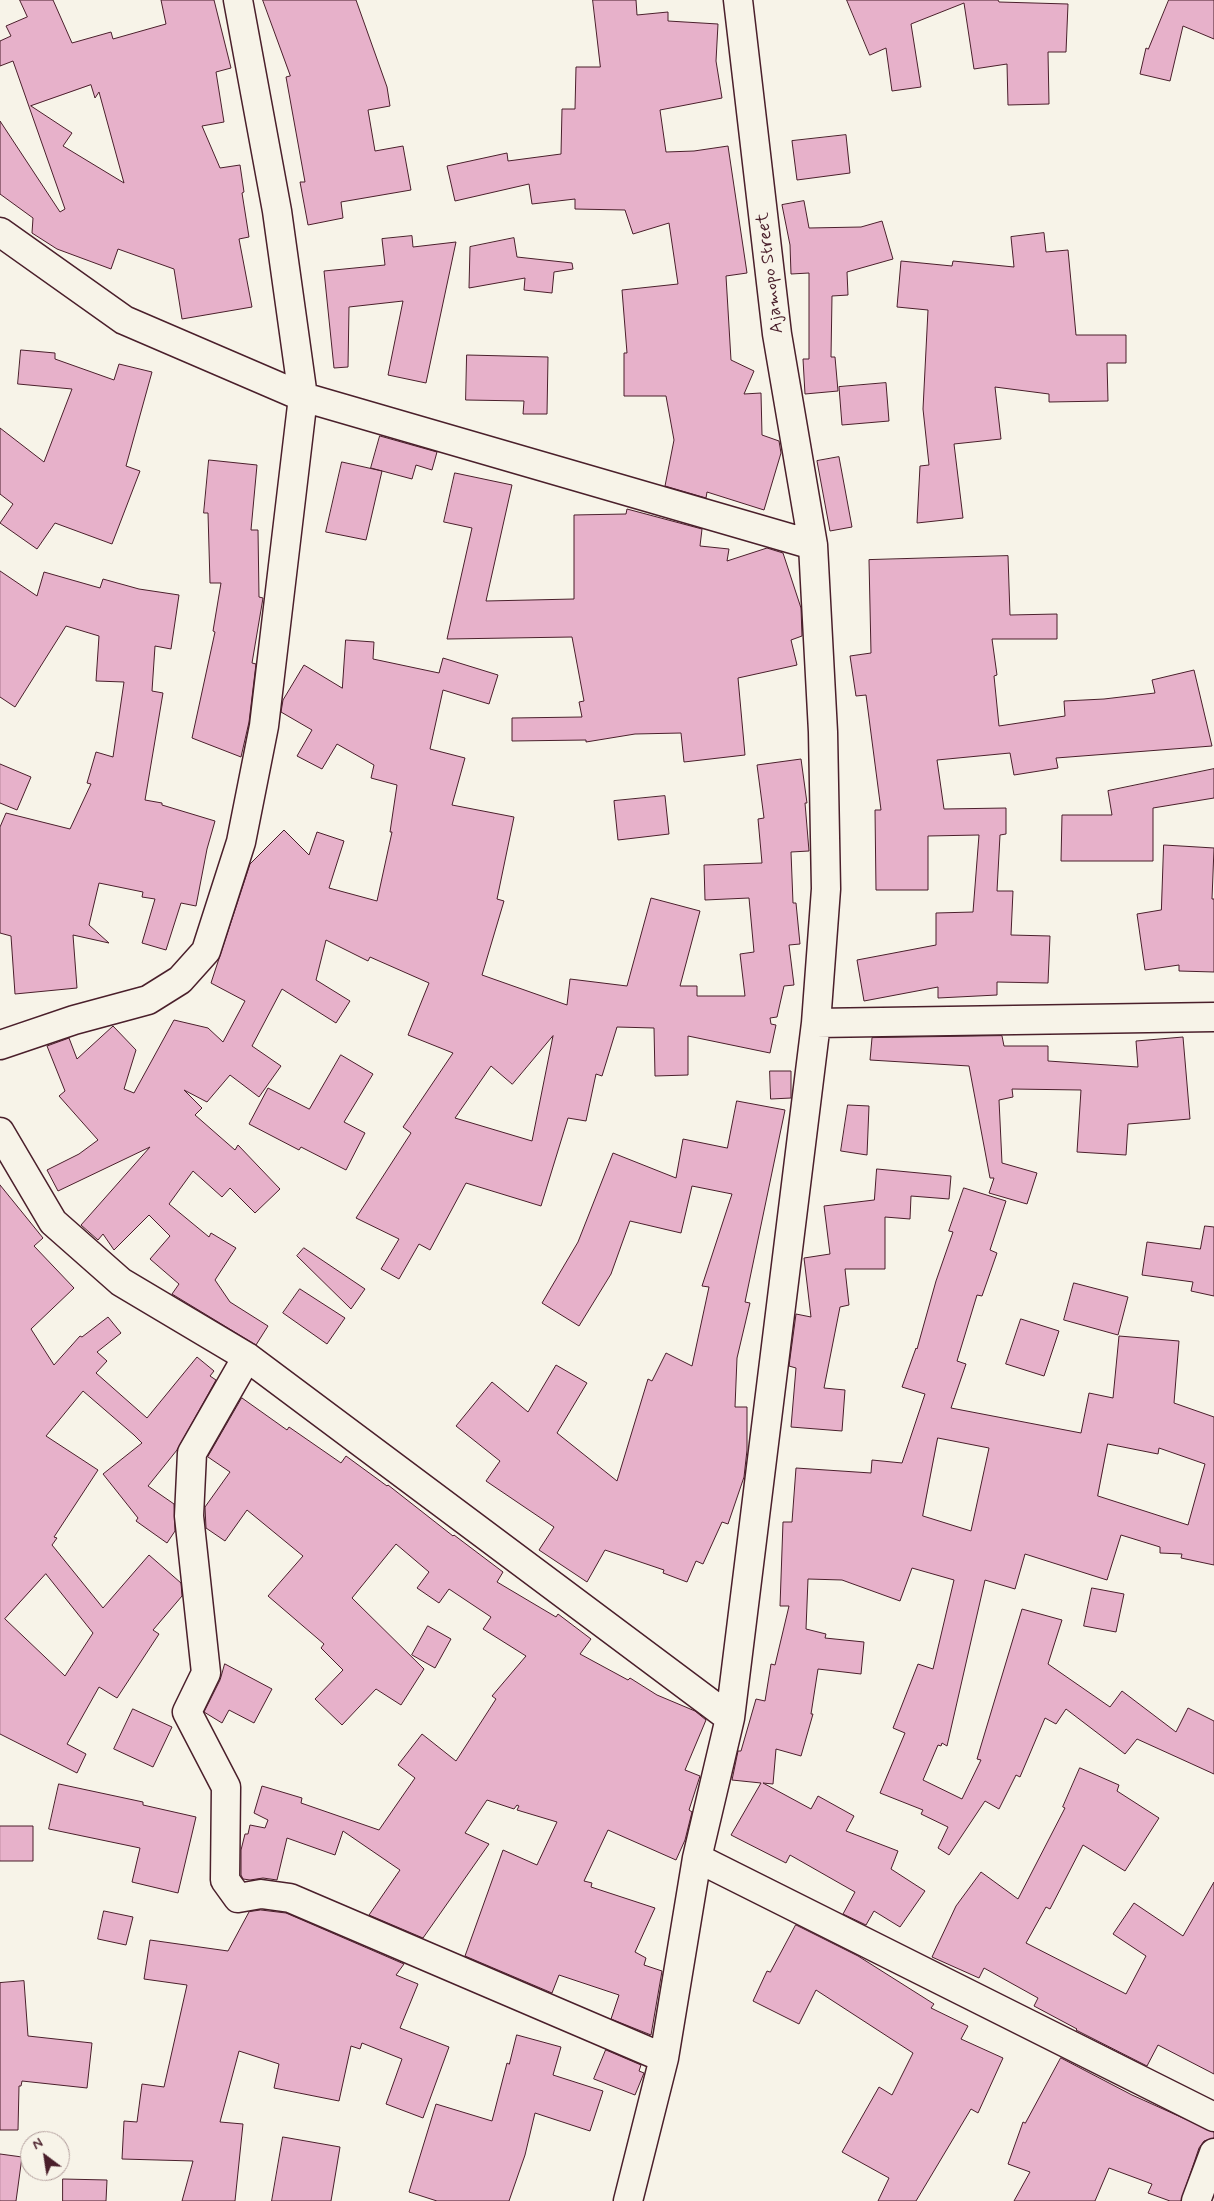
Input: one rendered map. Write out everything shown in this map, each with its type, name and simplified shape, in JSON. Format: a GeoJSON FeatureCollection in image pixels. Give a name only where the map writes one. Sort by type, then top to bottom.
{"type":"FeatureCollection","features":[{"type":"Feature","properties":{"kind":"street"},"geometry":{"type":"LineString","coordinates":[[0,1045],[74,1020],[148,1000],[180,980],[206,951],[242,842],[264,726],[303,397],[277,211],[238,0]]}},
{"type":"Feature","properties":{"kind":"street","name":"Ajamopo Street"},"geometry":{"type":"LineString","coordinates":[[628,2201],[664,2058],[697,1858],[730,1718],[816,1023],[826,889],[823,732],[813,545],[778,334],[738,0]]}},
{"type":"Feature","properties":{"kind":"street"},"geometry":{"type":"LineString","coordinates":[[0,232],[124,320],[303,397],[813,545]]}},
{"type":"Feature","properties":{"kind":"street"},"geometry":{"type":"LineString","coordinates":[[816,1023],[1214,1017]]}},
{"type":"Feature","properties":{"kind":"street"},"geometry":{"type":"LineString","coordinates":[[0,1132],[53,1222],[121,1282],[247,1357],[730,1718]]}},
{"type":"Feature","properties":{"kind":"street"},"geometry":{"type":"LineString","coordinates":[[247,1357],[192,1453],[189,1516],[206,1673],[187,1712],[226,1787],[225,1880],[238,1898],[261,1894],[290,1898],[664,2058]]}},
{"type":"Feature","properties":{"kind":"street"},"geometry":{"type":"LineString","coordinates":[[697,1858],[1214,2117]]}},
{"type":"Feature","properties":{"kind":"street"},"geometry":{"type":"LineString","coordinates":[[1196,2201],[1214,2152]]}},
{"type":"Feature","properties":{"kind":"building"},"geometry":{"type":"Polygon","coordinates":[[[20,0],[53,0],[72,43],[111,32],[113,39],[166,24],[161,0],[214,0],[231,68],[216,72],[224,122],[202,126],[220,168],[240,165],[249,237],[239,239],[252,307],[182,319],[174,269],[118,249],[111,269],[57,249],[32,233],[33,218],[0,194],[0,121],[60,212],[65,209],[13,61],[0,66],[0,41],[11,36],[6,26],[27,17],[20,0]],[[91,85],[31,106],[72,133],[63,146],[124,183],[99,92],[95,98],[91,85]]]}},
{"type":"Feature","properties":{"kind":"building"},"geometry":{"type":"Polygon","coordinates":[[[263,0],[356,0],[387,87],[390,106],[368,110],[375,151],[403,146],[411,190],[341,202],[343,218],[308,225],[300,182],[305,182],[286,77],[290,76],[263,0]]]}},
{"type":"Feature","properties":{"kind":"building"},"geometry":{"type":"Polygon","coordinates":[[[593,0],[636,0],[637,15],[668,12],[668,21],[718,24],[716,61],[722,98],[660,110],[666,152],[694,151],[728,146],[747,273],[726,276],[731,360],[754,371],[744,394],[761,393],[762,435],[779,441],[781,453],[764,510],[707,492],[706,498],[665,486],[674,440],[666,396],[624,396],[624,353],[627,353],[622,290],[678,284],[669,223],[633,234],[625,210],[575,209],[575,199],[532,204],[529,184],[455,201],[447,166],[507,153],[508,161],[561,154],[562,109],[575,109],[576,67],[600,67],[593,0]]]}},
{"type":"Feature","properties":{"kind":"building"},"geometry":{"type":"Polygon","coordinates":[[[847,0],[998,0],[999,2],[1068,4],[1066,52],[1048,52],[1049,104],[1008,105],[1007,64],[974,69],[964,3],[911,24],[921,87],[892,91],[886,48],[870,55],[847,0]]]}},
{"type":"Feature","properties":{"kind":"building"},"geometry":{"type":"Polygon","coordinates":[[[1169,0],[1214,0],[1214,39],[1183,26],[1170,81],[1140,74],[1146,48],[1148,49],[1169,0]]]}},
{"type":"Feature","properties":{"kind":"building"},"geometry":{"type":"Polygon","coordinates":[[[846,135],[850,173],[797,180],[792,141],[846,135]]]}},
{"type":"Feature","properties":{"kind":"building"},"geometry":{"type":"Polygon","coordinates":[[[804,201],[809,228],[861,227],[882,221],[893,259],[847,272],[848,295],[832,296],[831,357],[835,357],[838,391],[805,394],[803,359],[809,359],[809,273],[791,274],[790,245],[782,205],[804,201]]]}},
{"type":"Feature","properties":{"kind":"building"},"geometry":{"type":"Polygon","coordinates":[[[1044,233],[1046,252],[1068,250],[1076,335],[1126,335],[1126,363],[1107,363],[1108,401],[1049,402],[1049,394],[995,387],[1001,439],[954,444],[963,518],[917,523],[920,466],[929,465],[923,409],[928,310],[897,307],[901,261],[952,266],[953,261],[1014,267],[1011,237],[1044,233]]]}},
{"type":"Feature","properties":{"kind":"building"},"geometry":{"type":"Polygon","coordinates":[[[412,236],[413,247],[456,242],[426,383],[388,375],[403,301],[349,307],[348,367],[334,368],[324,271],[385,265],[382,239],[412,236]]]}},
{"type":"Feature","properties":{"kind":"building"},"geometry":{"type":"Polygon","coordinates":[[[514,238],[517,257],[572,263],[573,269],[554,272],[552,293],[524,290],[525,278],[469,288],[470,247],[514,238]]]}},
{"type":"Feature","properties":{"kind":"building"},"geometry":{"type":"Polygon","coordinates":[[[21,350],[55,353],[55,359],[114,380],[119,364],[152,372],[126,466],[140,471],[112,544],[55,523],[37,549],[0,523],[13,504],[0,494],[0,428],[44,462],[72,389],[18,384],[21,350]]]}},
{"type":"Feature","properties":{"kind":"building"},"geometry":{"type":"Polygon","coordinates":[[[467,355],[548,357],[547,414],[523,414],[524,401],[466,400],[467,355]]]}},
{"type":"Feature","properties":{"kind":"building"},"geometry":{"type":"Polygon","coordinates":[[[886,383],[889,421],[842,425],[839,387],[886,383]]]}},
{"type":"Feature","properties":{"kind":"building"},"geometry":{"type":"Polygon","coordinates":[[[380,436],[437,452],[432,470],[416,465],[412,479],[371,468],[380,436]]]}},
{"type":"Feature","properties":{"kind":"building"},"geometry":{"type":"Polygon","coordinates":[[[839,457],[852,527],[830,531],[817,461],[839,457]]]}},
{"type":"Feature","properties":{"kind":"building"},"geometry":{"type":"Polygon","coordinates":[[[209,460],[257,465],[251,530],[258,530],[259,597],[263,598],[252,663],[256,664],[249,722],[241,757],[192,738],[215,632],[213,631],[221,583],[210,583],[208,513],[204,513],[209,460]]]}},
{"type":"Feature","properties":{"kind":"building"},"geometry":{"type":"Polygon","coordinates":[[[342,462],[382,471],[366,540],[326,532],[342,462]]]}},
{"type":"Feature","properties":{"kind":"building"},"geometry":{"type":"Polygon","coordinates":[[[455,473],[512,485],[486,601],[574,599],[574,515],[626,514],[627,509],[702,529],[700,546],[729,549],[727,561],[767,548],[783,553],[801,608],[802,636],[791,640],[797,665],[738,678],[745,755],[684,762],[681,733],[635,734],[586,742],[586,740],[512,741],[512,718],[582,717],[579,702],[584,701],[572,637],[447,639],[472,528],[444,522],[455,473]]]}},
{"type":"Feature","properties":{"kind":"building"},"geometry":{"type":"Polygon","coordinates":[[[1008,556],[1010,615],[1057,614],[1057,639],[992,639],[997,675],[994,676],[999,726],[1065,716],[1064,701],[1104,699],[1155,693],[1152,680],[1194,670],[1212,746],[1056,758],[1058,768],[1014,775],[1010,753],[937,760],[944,809],[1006,808],[1006,834],[1000,835],[997,891],[1013,891],[1011,935],[1050,936],[1048,983],[997,982],[997,995],[938,998],[938,987],[864,1001],[857,960],[936,945],[936,913],[973,912],[979,835],[928,836],[928,890],[876,890],[875,810],[881,810],[866,695],[856,696],[850,656],[871,653],[869,560],[1008,556]]]}},
{"type":"Feature","properties":{"kind":"building"},"geometry":{"type":"Polygon","coordinates":[[[0,571],[37,596],[44,572],[100,588],[103,579],[139,589],[179,595],[171,649],[155,646],[152,691],[163,693],[145,800],[162,803],[162,805],[215,821],[207,849],[196,906],[181,903],[166,950],[142,943],[155,899],[142,897],[143,892],[99,883],[89,925],[109,943],[73,935],[77,988],[15,994],[11,936],[0,933],[0,827],[6,813],[70,829],[91,784],[87,783],[96,752],[113,757],[124,682],[96,681],[99,636],[66,626],[15,707],[0,697],[0,571]]]}},
{"type":"Feature","properties":{"kind":"building"},"geometry":{"type":"Polygon","coordinates":[[[346,640],[374,642],[373,659],[439,673],[443,658],[498,675],[489,704],[443,690],[430,749],[465,758],[452,805],[514,817],[497,899],[504,901],[482,975],[567,1005],[570,979],[627,986],[651,898],[700,911],[680,986],[697,986],[697,996],[745,996],[740,954],[754,952],[749,898],[705,900],[704,865],[762,863],[758,819],[764,818],[757,765],[801,759],[807,803],[805,803],[809,851],[791,852],[793,903],[796,903],[800,944],[789,945],[794,985],[784,986],[777,1017],[770,1018],[771,1024],[776,1025],[770,1053],[688,1036],[688,1075],[655,1076],[654,1028],[617,1027],[602,1076],[596,1074],[586,1121],[568,1118],[541,1206],[466,1183],[430,1250],[419,1244],[399,1279],[381,1269],[399,1239],[356,1218],[411,1133],[403,1127],[453,1053],[408,1035],[429,983],[370,957],[368,961],[326,940],[316,980],[350,1001],[336,1023],[282,989],[252,1046],[281,1066],[259,1097],[230,1075],[207,1102],[184,1090],[202,1108],[195,1115],[235,1150],[238,1145],[280,1189],[255,1213],[230,1188],[222,1197],[193,1171],[169,1204],[209,1237],[211,1233],[236,1248],[215,1280],[230,1302],[268,1326],[256,1345],[172,1294],[179,1284],[150,1259],[170,1236],[149,1215],[114,1250],[103,1234],[98,1240],[81,1225],[150,1147],[58,1191],[47,1170],[79,1154],[98,1140],[59,1096],[65,1091],[47,1046],[69,1038],[77,1059],[113,1026],[136,1050],[124,1089],[134,1093],[174,1020],[208,1028],[223,1042],[245,1001],[211,983],[250,864],[284,830],[309,855],[317,832],[344,841],[329,888],[377,901],[392,832],[390,832],[397,785],[371,778],[374,765],[337,744],[322,769],[297,756],[312,730],[281,712],[283,700],[304,665],[342,688],[346,640]],[[553,1036],[512,1084],[491,1066],[455,1118],[532,1141],[553,1036]]]}},
{"type":"Feature","properties":{"kind":"building"},"geometry":{"type":"Polygon","coordinates":[[[0,764],[31,777],[17,810],[0,803],[0,764]]]}},
{"type":"Feature","properties":{"kind":"building"},"geometry":{"type":"Polygon","coordinates":[[[1214,769],[1214,798],[1153,808],[1153,861],[1061,861],[1062,815],[1112,815],[1108,791],[1214,769]]]}},
{"type":"Feature","properties":{"kind":"building"},"geometry":{"type":"Polygon","coordinates":[[[665,796],[669,834],[618,840],[614,801],[665,796]]]}},
{"type":"Feature","properties":{"kind":"building"},"geometry":{"type":"Polygon","coordinates":[[[1164,845],[1214,848],[1212,899],[1214,899],[1214,972],[1179,971],[1179,965],[1145,970],[1137,914],[1161,910],[1164,845]]]}},
{"type":"Feature","properties":{"kind":"building"},"geometry":{"type":"Polygon","coordinates":[[[1002,1036],[1004,1046],[1048,1046],[1048,1061],[1138,1067],[1136,1041],[1183,1037],[1190,1119],[1128,1124],[1126,1155],[1077,1152],[1081,1090],[1012,1089],[1013,1097],[999,1100],[1002,1163],[1037,1173],[1027,1204],[989,1193],[994,1178],[990,1178],[969,1066],[870,1060],[872,1038],[1002,1036]]]}},
{"type":"Feature","properties":{"kind":"building"},"geometry":{"type":"Polygon","coordinates":[[[341,1055],[373,1074],[344,1122],[365,1133],[346,1170],[301,1147],[299,1150],[249,1124],[268,1088],[309,1109],[341,1055]]]}},
{"type":"Feature","properties":{"kind":"building"},"geometry":{"type":"Polygon","coordinates":[[[770,1071],[791,1071],[791,1098],[771,1099],[770,1071]]]}},
{"type":"Feature","properties":{"kind":"building"},"geometry":{"type":"Polygon","coordinates":[[[737,1101],[785,1110],[745,1302],[750,1303],[737,1358],[735,1407],[747,1407],[747,1450],[744,1477],[728,1524],[722,1522],[703,1564],[696,1561],[687,1582],[663,1573],[664,1570],[605,1550],[587,1582],[539,1550],[554,1527],[486,1481],[500,1461],[456,1426],[492,1382],[528,1412],[556,1365],[587,1383],[557,1433],[617,1481],[648,1379],[652,1381],[666,1353],[692,1366],[709,1287],[702,1286],[732,1194],[692,1186],[681,1233],[630,1221],[611,1274],[579,1326],[542,1303],[578,1242],[613,1153],[676,1178],[683,1139],[727,1148],[737,1101]]]}},
{"type":"Feature","properties":{"kind":"building"},"geometry":{"type":"Polygon","coordinates":[[[848,1105],[869,1106],[867,1155],[841,1151],[848,1105]]]}},
{"type":"Feature","properties":{"kind":"building"},"geometry":{"type":"Polygon","coordinates":[[[877,1169],[951,1176],[949,1199],[911,1196],[910,1219],[885,1217],[885,1269],[845,1269],[849,1305],[840,1307],[824,1388],[845,1390],[842,1431],[791,1427],[796,1368],[789,1366],[796,1314],[811,1317],[804,1258],[830,1254],[824,1206],[874,1200],[877,1169]]]}},
{"type":"Feature","properties":{"kind":"building"},"geometry":{"type":"Polygon","coordinates":[[[0,1185],[43,1238],[34,1246],[74,1288],[31,1329],[54,1365],[80,1336],[82,1337],[108,1317],[121,1333],[97,1352],[107,1361],[96,1373],[147,1418],[197,1357],[214,1371],[210,1376],[216,1380],[177,1450],[148,1486],[174,1504],[175,1531],[167,1543],[136,1521],[138,1518],[103,1474],[142,1443],[134,1435],[83,1391],[46,1436],[98,1470],[54,1537],[57,1538],[52,1545],[103,1608],[149,1555],[181,1583],[182,1596],[153,1630],[159,1634],[117,1698],[99,1687],[67,1744],[86,1754],[77,1773],[0,1734],[0,1185]],[[46,1574],[5,1619],[65,1676],[93,1633],[46,1574]]]}},
{"type":"Feature","properties":{"kind":"building"},"geometry":{"type":"Polygon","coordinates":[[[964,1188],[1006,1201],[990,1250],[997,1253],[982,1296],[977,1295],[957,1361],[966,1364],[951,1408],[1081,1433],[1089,1393],[1113,1398],[1119,1336],[1179,1341],[1174,1403],[1214,1417],[1214,1565],[1181,1558],[1182,1554],[1160,1553],[1160,1547],[1121,1535],[1107,1580],[1025,1554],[1015,1589],[985,1580],[947,1746],[942,1743],[941,1746],[938,1745],[923,1780],[962,1799],[981,1760],[977,1759],[1022,1609],[1062,1620],[1048,1664],[1110,1707],[1122,1691],[1176,1732],[1188,1708],[1214,1721],[1214,1774],[1137,1739],[1125,1754],[1066,1709],[1056,1724],[1045,1718],[1020,1777],[1016,1775],[999,1809],[985,1801],[949,1855],[938,1848],[948,1827],[921,1814],[923,1810],[880,1793],[905,1733],[893,1728],[918,1664],[933,1669],[954,1580],[912,1568],[900,1601],[842,1580],[808,1579],[806,1629],[826,1634],[825,1638],[864,1642],[861,1674],[818,1669],[811,1714],[813,1714],[801,1756],[776,1749],[773,1784],[763,1783],[811,1809],[818,1796],[854,1816],[846,1831],[898,1851],[891,1869],[925,1891],[900,1927],[874,1911],[866,1925],[843,1914],[855,1892],[790,1855],[786,1863],[731,1835],[761,1783],[732,1780],[738,1751],[741,1751],[756,1699],[765,1701],[771,1664],[775,1665],[789,1606],[780,1606],[783,1522],[792,1522],[796,1468],[871,1473],[872,1460],[902,1463],[925,1394],[902,1387],[917,1349],[936,1281],[953,1232],[949,1231],[964,1188]],[[938,1438],[923,1516],[971,1531],[989,1448],[938,1438]],[[1108,1444],[1098,1496],[1188,1525],[1205,1464],[1159,1448],[1158,1454],[1108,1444]]]}},
{"type":"Feature","properties":{"kind":"building"},"geometry":{"type":"Polygon","coordinates":[[[1205,1226],[1214,1227],[1214,1296],[1191,1291],[1193,1282],[1142,1275],[1147,1242],[1200,1249],[1205,1226]]]}},
{"type":"Feature","properties":{"kind":"building"},"geometry":{"type":"Polygon","coordinates":[[[304,1248],[365,1289],[351,1309],[297,1256],[304,1248]]]}},
{"type":"Feature","properties":{"kind":"building"},"geometry":{"type":"Polygon","coordinates":[[[1074,1283],[1128,1297],[1118,1335],[1064,1320],[1074,1283]]]}},
{"type":"Feature","properties":{"kind":"building"},"geometry":{"type":"Polygon","coordinates":[[[300,1289],[345,1318],[327,1344],[283,1313],[300,1289]]]}},
{"type":"Feature","properties":{"kind":"building"},"geometry":{"type":"Polygon","coordinates":[[[1021,1319],[1059,1331],[1044,1376],[1006,1364],[1021,1319]]]}},
{"type":"Feature","properties":{"kind":"building"},"geometry":{"type":"Polygon","coordinates":[[[242,1398],[287,1430],[289,1427],[341,1463],[346,1456],[388,1485],[503,1572],[497,1582],[556,1617],[558,1614],[591,1639],[580,1654],[628,1680],[630,1678],[657,1695],[695,1711],[706,1720],[685,1770],[700,1776],[689,1810],[692,1812],[685,1840],[676,1860],[608,1830],[584,1881],[592,1883],[591,1887],[655,1908],[635,1952],[646,1958],[644,1965],[662,1971],[651,2035],[611,2019],[619,1995],[559,1975],[552,1993],[465,1956],[503,1850],[537,1865],[557,1822],[517,1810],[519,1806],[517,1805],[514,1809],[487,1800],[465,1833],[489,1844],[423,1938],[369,1915],[400,1870],[343,1831],[335,1855],[287,1838],[277,1880],[263,1878],[243,1879],[241,1875],[241,1850],[245,1834],[248,1834],[250,1825],[265,1828],[268,1820],[254,1813],[262,1786],[302,1798],[301,1803],[379,1830],[415,1778],[398,1765],[422,1734],[456,1761],[496,1699],[492,1696],[526,1656],[483,1629],[491,1617],[449,1589],[439,1603],[417,1588],[429,1572],[396,1544],[352,1598],[424,1669],[401,1705],[376,1689],[342,1725],[315,1699],[343,1670],[321,1648],[324,1644],[268,1596],[303,1556],[247,1510],[225,1541],[206,1528],[205,1507],[230,1472],[208,1457],[242,1398]]]}},
{"type":"Feature","properties":{"kind":"building"},"geometry":{"type":"Polygon","coordinates":[[[1092,1588],[1124,1594],[1116,1632],[1084,1626],[1092,1588]]]}},
{"type":"Feature","properties":{"kind":"building"},"geometry":{"type":"Polygon","coordinates":[[[428,1626],[451,1639],[435,1668],[412,1655],[428,1626]]]}},
{"type":"Feature","properties":{"kind":"building"},"geometry":{"type":"Polygon","coordinates":[[[225,1664],[272,1689],[254,1723],[229,1710],[222,1723],[204,1712],[220,1680],[225,1664]]]}},
{"type":"Feature","properties":{"kind":"building"},"geometry":{"type":"Polygon","coordinates":[[[133,1709],[172,1727],[153,1767],[114,1749],[133,1709]]]}},
{"type":"Feature","properties":{"kind":"building"},"geometry":{"type":"Polygon","coordinates":[[[1080,1768],[1119,1785],[1117,1791],[1159,1818],[1125,1871],[1083,1845],[1050,1909],[1046,1907],[1026,1943],[1126,1994],[1146,1956],[1113,1934],[1134,1903],[1183,1936],[1214,1882],[1214,2074],[1158,2045],[1147,2066],[1076,2030],[1034,2006],[1038,1998],[984,1968],[979,1978],[932,1957],[956,1906],[981,1872],[1018,1899],[1065,1808],[1063,1807],[1080,1768]]]}},
{"type":"Feature","properties":{"kind":"building"},"geometry":{"type":"Polygon","coordinates":[[[59,1784],[143,1802],[143,1805],[196,1817],[178,1893],[132,1882],[140,1848],[49,1829],[59,1784]]]}},
{"type":"Feature","properties":{"kind":"building"},"geometry":{"type":"Polygon","coordinates":[[[0,1826],[33,1826],[33,1861],[0,1861],[0,1826]]]}},
{"type":"Feature","properties":{"kind":"building"},"geometry":{"type":"Polygon","coordinates":[[[261,1910],[286,1913],[404,1964],[396,1975],[418,1984],[400,2028],[449,2047],[423,2118],[386,2104],[402,2059],[362,2043],[360,2049],[351,2046],[339,2101],[274,2088],[279,2064],[239,2051],[220,2122],[243,2124],[235,2201],[182,2201],[193,2161],[122,2159],[124,2121],[137,2122],[142,2084],[164,2087],[187,1985],[144,1979],[150,1940],[228,1951],[249,1912],[261,1910]]]}},
{"type":"Feature","properties":{"kind":"building"},"geometry":{"type":"Polygon","coordinates":[[[104,1911],[133,1917],[126,1945],[98,1939],[104,1911]]]}},
{"type":"Feature","properties":{"kind":"building"},"geometry":{"type":"Polygon","coordinates":[[[796,1925],[858,1956],[934,2004],[931,2008],[968,2026],[961,2039],[1003,2058],[978,2113],[971,2109],[916,2201],[878,2201],[889,2178],[842,2152],[879,2087],[892,2095],[913,2053],[816,1990],[799,2024],[753,2001],[767,1971],[770,1972],[796,1925]]]}},
{"type":"Feature","properties":{"kind":"building"},"geometry":{"type":"Polygon","coordinates":[[[24,1981],[28,2036],[92,2043],[87,2088],[22,2081],[21,2086],[19,2086],[18,2130],[0,2130],[0,1983],[24,1981]]]}},
{"type":"Feature","properties":{"kind":"building"},"geometry":{"type":"Polygon","coordinates":[[[517,2035],[561,2047],[553,2075],[603,2091],[590,2131],[535,2113],[525,2155],[509,2201],[437,2201],[409,2192],[436,2104],[492,2121],[507,2063],[509,2064],[517,2035]]]}},
{"type":"Feature","properties":{"kind":"building"},"geometry":{"type":"Polygon","coordinates":[[[606,2050],[641,2065],[639,2071],[644,2073],[635,2095],[594,2079],[606,2050]]]}},
{"type":"Feature","properties":{"kind":"building"},"geometry":{"type":"Polygon","coordinates":[[[1061,2058],[1132,2095],[1214,2132],[1214,2138],[1204,2141],[1199,2148],[1181,2201],[1170,2201],[1148,2193],[1152,2184],[1109,2168],[1095,2201],[1014,2201],[1030,2172],[1008,2164],[1023,2122],[1025,2123],[1061,2058]]]}},
{"type":"Feature","properties":{"kind":"building"},"geometry":{"type":"Polygon","coordinates":[[[283,2137],[340,2147],[331,2201],[272,2201],[283,2137]]]}},
{"type":"Feature","properties":{"kind":"building"},"geometry":{"type":"Polygon","coordinates":[[[0,2154],[20,2157],[16,2201],[0,2201],[0,2154]]]}},
{"type":"Feature","properties":{"kind":"building"},"geometry":{"type":"Polygon","coordinates":[[[70,2179],[107,2180],[106,2201],[63,2201],[63,2181],[70,2181],[70,2179]]]}}]}
